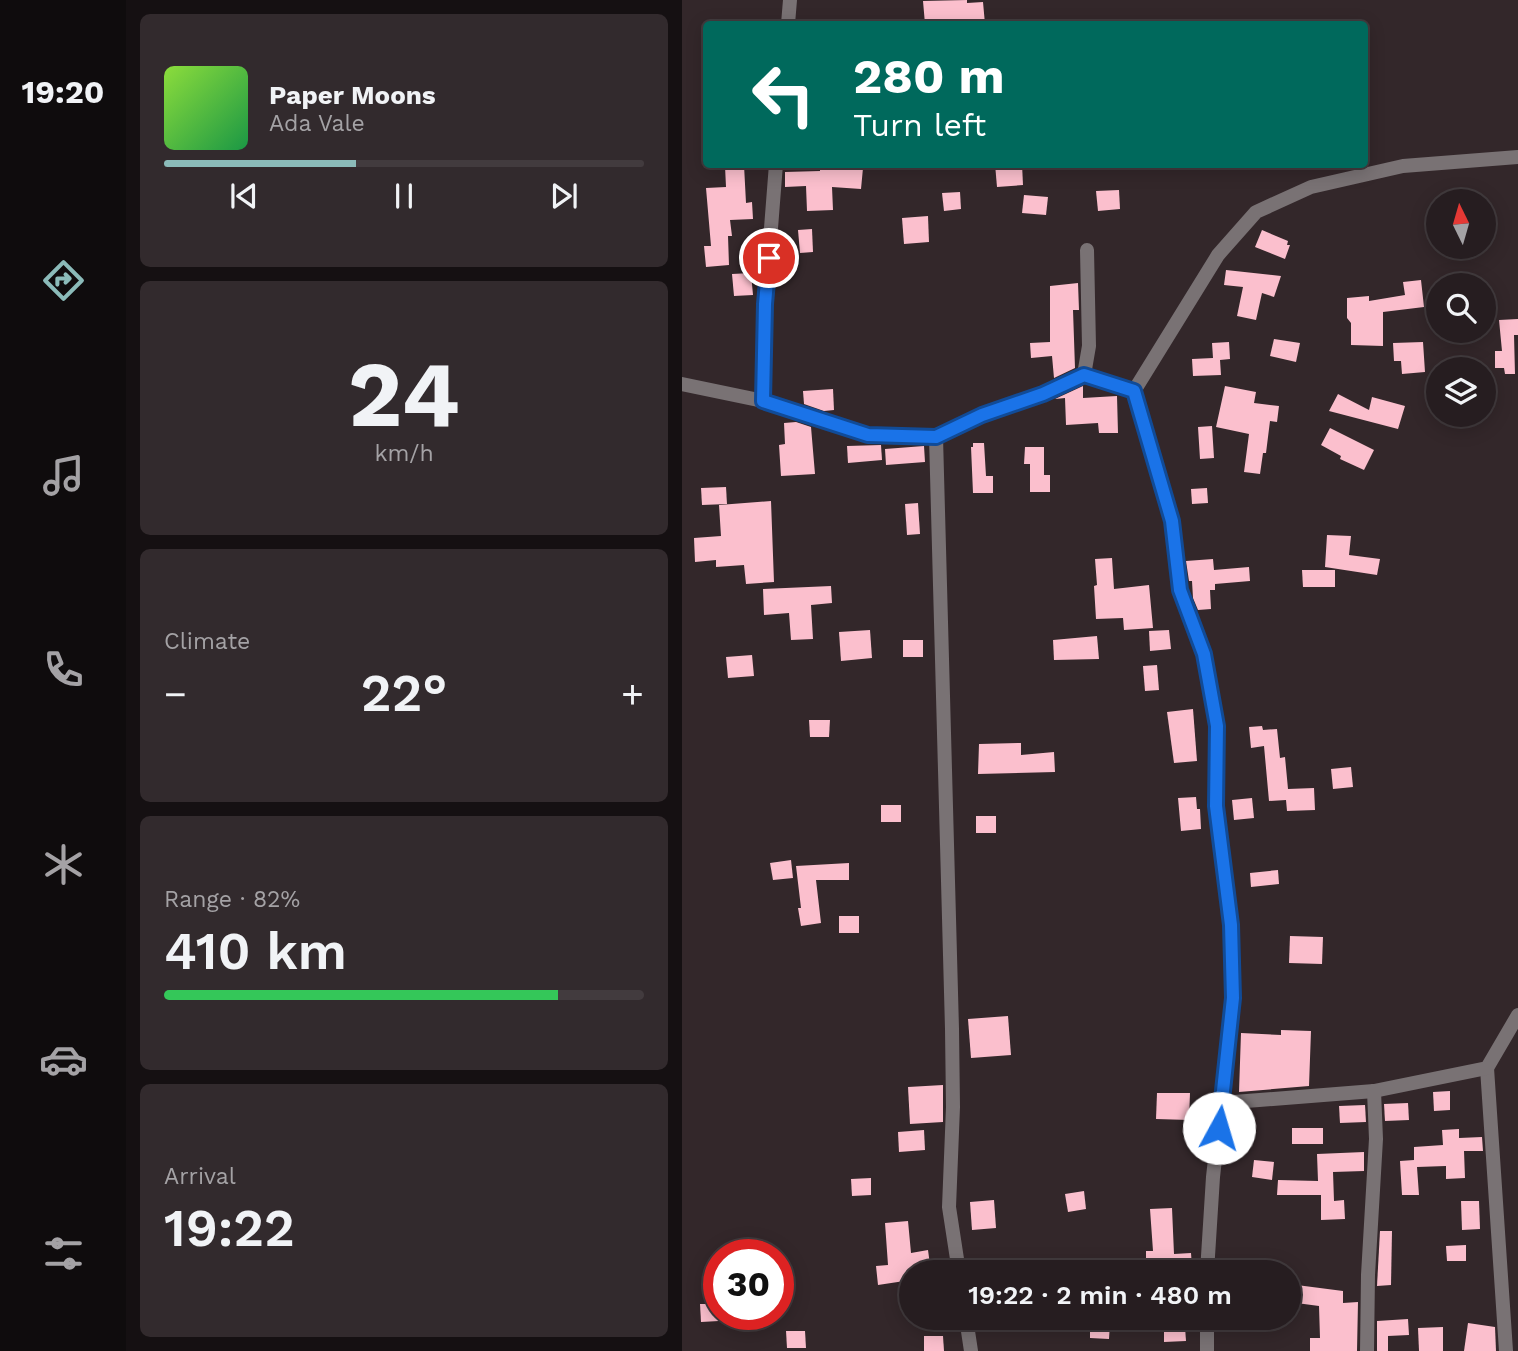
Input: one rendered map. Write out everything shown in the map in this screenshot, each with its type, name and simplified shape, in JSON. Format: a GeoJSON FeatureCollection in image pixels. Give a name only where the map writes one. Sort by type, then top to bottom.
{"type":"FeatureCollection","features":[{"type":"Feature","properties":{"kind":"street"},"geometry":{"type":"LineString","coordinates":[[788,21],[790,0]]}},
{"type":"Feature","properties":{"kind":"street"},"geometry":{"type":"LineString","coordinates":[[1209,1260],[1213,1177],[1233,998],[1231,925],[1216,806],[1217,726],[1204,654],[1180,590],[1172,521],[1134,391],[1218,255],[1257,212],[1311,187],[1403,166],[1517,157]]}},
{"type":"Feature","properties":{"kind":"street"},"geometry":{"type":"LineString","coordinates":[[763,401],[765,304],[776,168]]}},
{"type":"Feature","properties":{"kind":"street"},"geometry":{"type":"LineString","coordinates":[[1084,375],[1089,346],[1087,250]]}},
{"type":"Feature","properties":{"kind":"street"},"geometry":{"type":"LineString","coordinates":[[682,384],[763,401],[868,435],[936,437],[982,415],[1043,394],[1084,375],[1134,391]]}},
{"type":"Feature","properties":{"kind":"street"},"geometry":{"type":"LineString","coordinates":[[936,437],[953,1068],[949,1207],[957,1260]]}},
{"type":"Feature","properties":{"kind":"street"},"geometry":{"type":"LineString","coordinates":[[1506,1351],[1487,1068],[1517,1015]]}},
{"type":"Feature","properties":{"kind":"street"},"geometry":{"type":"LineString","coordinates":[[1221,1103],[1374,1091],[1487,1068]]}},
{"type":"Feature","properties":{"kind":"street"},"geometry":{"type":"LineString","coordinates":[[1367,1351],[1368,1275],[1376,1139],[1374,1091]]}},
{"type":"Feature","properties":{"kind":"street"},"geometry":{"type":"LineString","coordinates":[[968,1330],[971,1351]]}},
{"type":"Feature","properties":{"kind":"street"},"geometry":{"type":"LineString","coordinates":[[1206,1330],[1207,1351]]}},
{"type":"Feature","properties":{"kind":"building"},"geometry":{"type":"Polygon","coordinates":[[[923,1],[983,2],[985,21],[925,21],[923,1]]]}},
{"type":"Feature","properties":{"kind":"building"},"geometry":{"type":"Polygon","coordinates":[[[725,168],[744,168],[746,203],[752,202],[753,219],[730,220],[732,236],[728,236],[729,265],[706,267],[704,246],[711,246],[706,188],[726,187],[725,168]]]}},
{"type":"Feature","properties":{"kind":"building"},"geometry":{"type":"Polygon","coordinates":[[[820,168],[863,168],[861,189],[832,187],[833,210],[807,211],[806,186],[785,187],[785,172],[820,171],[820,168]]]}},
{"type":"Feature","properties":{"kind":"building"},"geometry":{"type":"Polygon","coordinates":[[[995,168],[1022,168],[1023,185],[997,187],[995,168]]]}},
{"type":"Feature","properties":{"kind":"building"},"geometry":{"type":"Polygon","coordinates":[[[1119,190],[1120,209],[1098,211],[1096,191],[1119,190]]]}},
{"type":"Feature","properties":{"kind":"building"},"geometry":{"type":"Polygon","coordinates":[[[960,192],[961,209],[944,211],[942,193],[960,192]]]}},
{"type":"Feature","properties":{"kind":"building"},"geometry":{"type":"Polygon","coordinates":[[[1024,195],[1048,197],[1046,215],[1022,213],[1024,195]]]}},
{"type":"Feature","properties":{"kind":"building"},"geometry":{"type":"Polygon","coordinates":[[[928,216],[929,242],[904,244],[902,218],[928,216]]]}},
{"type":"Feature","properties":{"kind":"building"},"geometry":{"type":"Polygon","coordinates":[[[812,229],[813,252],[800,253],[798,230],[812,229]]]}},
{"type":"Feature","properties":{"kind":"building"},"geometry":{"type":"Polygon","coordinates":[[[1262,230],[1288,241],[1287,245],[1290,245],[1285,259],[1255,247],[1262,230]]]}},
{"type":"Feature","properties":{"kind":"building"},"geometry":{"type":"Polygon","coordinates":[[[1226,270],[1281,276],[1274,297],[1262,293],[1256,320],[1237,316],[1243,287],[1224,285],[1226,270]]]}},
{"type":"Feature","properties":{"kind":"building"},"geometry":{"type":"Polygon","coordinates":[[[751,273],[753,295],[734,296],[732,274],[751,273]]]}},
{"type":"Feature","properties":{"kind":"building"},"geometry":{"type":"Polygon","coordinates":[[[1421,280],[1424,307],[1383,312],[1383,346],[1351,345],[1347,298],[1369,296],[1369,301],[1405,295],[1403,282],[1421,280]]]}},
{"type":"Feature","properties":{"kind":"building"},"geometry":{"type":"Polygon","coordinates":[[[1078,283],[1079,310],[1073,310],[1075,368],[1054,378],[1052,356],[1031,358],[1030,343],[1050,342],[1050,286],[1078,283]]]}},
{"type":"Feature","properties":{"kind":"building"},"geometry":{"type":"Polygon","coordinates":[[[1518,319],[1518,335],[1514,335],[1515,374],[1505,374],[1504,368],[1496,368],[1495,351],[1502,351],[1499,320],[1518,319]]]}},
{"type":"Feature","properties":{"kind":"building"},"geometry":{"type":"Polygon","coordinates":[[[1274,339],[1300,343],[1296,362],[1270,356],[1274,339]]]}},
{"type":"Feature","properties":{"kind":"building"},"geometry":{"type":"Polygon","coordinates":[[[1229,342],[1230,359],[1220,360],[1221,375],[1193,376],[1192,359],[1213,358],[1212,343],[1229,342]]]}},
{"type":"Feature","properties":{"kind":"building"},"geometry":{"type":"Polygon","coordinates":[[[1423,342],[1425,372],[1402,374],[1401,361],[1394,361],[1393,343],[1423,342]]]}},
{"type":"Feature","properties":{"kind":"building"},"geometry":{"type":"Polygon","coordinates":[[[1083,386],[1083,398],[1117,396],[1118,433],[1099,433],[1098,423],[1066,425],[1065,398],[1055,399],[1083,386]]]}},
{"type":"Feature","properties":{"kind":"building"},"geometry":{"type":"Polygon","coordinates":[[[1225,386],[1256,392],[1254,403],[1279,406],[1277,422],[1270,421],[1260,474],[1244,472],[1249,434],[1216,427],[1225,386]]]}},
{"type":"Feature","properties":{"kind":"building"},"geometry":{"type":"Polygon","coordinates":[[[833,389],[834,410],[824,411],[804,404],[803,391],[833,389]]]}},
{"type":"Feature","properties":{"kind":"building"},"geometry":{"type":"Polygon","coordinates":[[[1338,394],[1369,410],[1372,397],[1405,406],[1398,429],[1329,411],[1338,394]]]}},
{"type":"Feature","properties":{"kind":"building"},"geometry":{"type":"Polygon","coordinates":[[[796,422],[811,427],[815,474],[781,476],[779,445],[785,444],[784,423],[796,422]]]}},
{"type":"Feature","properties":{"kind":"building"},"geometry":{"type":"Polygon","coordinates":[[[1212,426],[1214,458],[1200,459],[1198,427],[1212,426]]]}},
{"type":"Feature","properties":{"kind":"building"},"geometry":{"type":"Polygon","coordinates":[[[1330,428],[1374,450],[1364,470],[1340,459],[1341,456],[1321,445],[1330,428]]]}},
{"type":"Feature","properties":{"kind":"building"},"geometry":{"type":"Polygon","coordinates":[[[973,443],[984,443],[986,476],[993,476],[993,493],[973,493],[973,443]]]}},
{"type":"Feature","properties":{"kind":"building"},"geometry":{"type":"Polygon","coordinates":[[[881,445],[882,460],[848,463],[847,446],[881,445]]]}},
{"type":"Feature","properties":{"kind":"building"},"geometry":{"type":"Polygon","coordinates":[[[924,446],[925,462],[886,465],[885,449],[924,446]]]}},
{"type":"Feature","properties":{"kind":"building"},"geometry":{"type":"Polygon","coordinates":[[[1025,447],[1044,447],[1044,475],[1050,475],[1050,492],[1030,492],[1030,464],[1024,464],[1025,447]]]}},
{"type":"Feature","properties":{"kind":"building"},"geometry":{"type":"Polygon","coordinates":[[[726,487],[727,504],[702,505],[701,488],[726,487]]]}},
{"type":"Feature","properties":{"kind":"building"},"geometry":{"type":"Polygon","coordinates":[[[1207,488],[1208,503],[1192,504],[1191,489],[1207,488]]]}},
{"type":"Feature","properties":{"kind":"building"},"geometry":{"type":"Polygon","coordinates":[[[771,501],[774,582],[746,584],[744,565],[716,567],[716,560],[695,562],[694,538],[721,536],[719,505],[771,501]]]}},
{"type":"Feature","properties":{"kind":"building"},"geometry":{"type":"Polygon","coordinates":[[[918,503],[920,534],[907,535],[905,504],[918,503]]]}},
{"type":"Feature","properties":{"kind":"building"},"geometry":{"type":"Polygon","coordinates":[[[1327,535],[1351,536],[1349,555],[1380,559],[1377,575],[1325,567],[1327,535]]]}},
{"type":"Feature","properties":{"kind":"building"},"geometry":{"type":"Polygon","coordinates":[[[1112,558],[1114,589],[1149,585],[1153,628],[1124,630],[1123,618],[1096,619],[1095,559],[1112,558]]]}},
{"type":"Feature","properties":{"kind":"building"},"geometry":{"type":"Polygon","coordinates":[[[1213,559],[1214,570],[1249,567],[1250,581],[1215,584],[1215,590],[1210,590],[1211,609],[1198,610],[1186,561],[1213,559]]]}},
{"type":"Feature","properties":{"kind":"building"},"geometry":{"type":"Polygon","coordinates":[[[1302,570],[1335,570],[1335,587],[1303,587],[1302,570]]]}},
{"type":"Feature","properties":{"kind":"building"},"geometry":{"type":"Polygon","coordinates":[[[831,586],[832,603],[811,605],[813,639],[791,640],[789,613],[764,615],[763,589],[831,586]]]}},
{"type":"Feature","properties":{"kind":"building"},"geometry":{"type":"Polygon","coordinates":[[[870,630],[872,658],[841,661],[839,632],[870,630]]]}},
{"type":"Feature","properties":{"kind":"building"},"geometry":{"type":"Polygon","coordinates":[[[1169,630],[1171,649],[1150,651],[1149,631],[1169,630]]]}},
{"type":"Feature","properties":{"kind":"building"},"geometry":{"type":"Polygon","coordinates":[[[1097,636],[1099,659],[1054,660],[1053,640],[1097,636]]]}},
{"type":"Feature","properties":{"kind":"building"},"geometry":{"type":"Polygon","coordinates":[[[903,640],[923,640],[923,657],[903,657],[903,640]]]}},
{"type":"Feature","properties":{"kind":"building"},"geometry":{"type":"Polygon","coordinates":[[[752,655],[754,676],[728,678],[726,657],[752,655]]]}},
{"type":"Feature","properties":{"kind":"building"},"geometry":{"type":"Polygon","coordinates":[[[1157,665],[1159,690],[1145,691],[1143,666],[1157,665]]]}},
{"type":"Feature","properties":{"kind":"building"},"geometry":{"type":"Polygon","coordinates":[[[1193,709],[1197,761],[1174,763],[1167,712],[1193,709]]]}},
{"type":"Feature","properties":{"kind":"building"},"geometry":{"type":"Polygon","coordinates":[[[809,720],[830,720],[829,737],[810,737],[809,720]]]}},
{"type":"Feature","properties":{"kind":"building"},"geometry":{"type":"Polygon","coordinates":[[[1262,726],[1263,730],[1277,729],[1280,758],[1285,757],[1288,789],[1314,788],[1315,810],[1287,811],[1286,800],[1269,801],[1264,746],[1251,748],[1249,727],[1262,726]]]}},
{"type":"Feature","properties":{"kind":"building"},"geometry":{"type":"Polygon","coordinates":[[[1021,743],[1021,755],[1054,752],[1055,772],[978,774],[979,744],[1021,743]]]}},
{"type":"Feature","properties":{"kind":"building"},"geometry":{"type":"Polygon","coordinates":[[[1351,767],[1353,787],[1333,789],[1331,769],[1351,767]]]}},
{"type":"Feature","properties":{"kind":"building"},"geometry":{"type":"Polygon","coordinates":[[[1196,797],[1201,829],[1181,831],[1178,798],[1196,797]]]}},
{"type":"Feature","properties":{"kind":"building"},"geometry":{"type":"Polygon","coordinates":[[[1252,798],[1254,818],[1234,820],[1232,800],[1252,798]]]}},
{"type":"Feature","properties":{"kind":"building"},"geometry":{"type":"Polygon","coordinates":[[[881,805],[901,805],[901,822],[881,822],[881,805]]]}},
{"type":"Feature","properties":{"kind":"building"},"geometry":{"type":"Polygon","coordinates":[[[976,816],[996,816],[996,833],[976,833],[976,816]]]}},
{"type":"Feature","properties":{"kind":"building"},"geometry":{"type":"Polygon","coordinates":[[[791,860],[793,878],[773,880],[770,863],[791,860]]]}},
{"type":"Feature","properties":{"kind":"building"},"geometry":{"type":"Polygon","coordinates":[[[849,863],[849,880],[816,880],[821,923],[801,926],[796,866],[849,863]]]}},
{"type":"Feature","properties":{"kind":"building"},"geometry":{"type":"Polygon","coordinates":[[[1278,870],[1279,884],[1251,887],[1250,873],[1278,870]]]}},
{"type":"Feature","properties":{"kind":"building"},"geometry":{"type":"Polygon","coordinates":[[[839,916],[859,916],[859,933],[839,933],[839,916]]]}},
{"type":"Feature","properties":{"kind":"building"},"geometry":{"type":"Polygon","coordinates":[[[1290,936],[1323,937],[1322,964],[1289,963],[1290,936]]]}},
{"type":"Feature","properties":{"kind":"building"},"geometry":{"type":"Polygon","coordinates":[[[1008,1016],[1011,1055],[971,1058],[968,1019],[1008,1016]]]}},
{"type":"Feature","properties":{"kind":"building"},"geometry":{"type":"Polygon","coordinates":[[[1281,1030],[1311,1031],[1309,1086],[1239,1092],[1241,1033],[1281,1035],[1281,1030]]]}},
{"type":"Feature","properties":{"kind":"building"},"geometry":{"type":"Polygon","coordinates":[[[943,1085],[943,1122],[910,1124],[908,1087],[943,1085]]]}},
{"type":"Feature","properties":{"kind":"building"},"geometry":{"type":"Polygon","coordinates":[[[1450,1091],[1450,1110],[1434,1111],[1433,1092],[1450,1091]]]}},
{"type":"Feature","properties":{"kind":"building"},"geometry":{"type":"Polygon","coordinates":[[[1157,1093],[1190,1093],[1189,1120],[1156,1119],[1157,1093]]]}},
{"type":"Feature","properties":{"kind":"building"},"geometry":{"type":"Polygon","coordinates":[[[1408,1103],[1409,1120],[1385,1121],[1384,1104],[1408,1103]]]}},
{"type":"Feature","properties":{"kind":"building"},"geometry":{"type":"Polygon","coordinates":[[[1365,1105],[1366,1122],[1340,1123],[1339,1106],[1365,1105]]]}},
{"type":"Feature","properties":{"kind":"building"},"geometry":{"type":"Polygon","coordinates":[[[1292,1128],[1323,1128],[1323,1144],[1292,1144],[1292,1128]]]}},
{"type":"Feature","properties":{"kind":"building"},"geometry":{"type":"Polygon","coordinates":[[[1459,1129],[1459,1138],[1482,1137],[1483,1151],[1464,1151],[1465,1178],[1446,1179],[1446,1166],[1417,1167],[1419,1195],[1402,1195],[1400,1161],[1414,1160],[1414,1147],[1443,1145],[1442,1130],[1459,1129]]]}},
{"type":"Feature","properties":{"kind":"building"},"geometry":{"type":"Polygon","coordinates":[[[924,1130],[925,1150],[899,1152],[898,1132],[924,1130]]]}},
{"type":"Feature","properties":{"kind":"building"},"geometry":{"type":"Polygon","coordinates":[[[1364,1152],[1364,1171],[1333,1172],[1334,1201],[1344,1200],[1345,1219],[1321,1220],[1321,1195],[1277,1195],[1278,1180],[1318,1181],[1317,1154],[1364,1152]]]}},
{"type":"Feature","properties":{"kind":"building"},"geometry":{"type":"Polygon","coordinates":[[[1254,1160],[1274,1162],[1272,1180],[1252,1177],[1254,1160]]]}},
{"type":"Feature","properties":{"kind":"building"},"geometry":{"type":"Polygon","coordinates":[[[871,1178],[871,1195],[852,1196],[851,1179],[871,1178]]]}},
{"type":"Feature","properties":{"kind":"building"},"geometry":{"type":"Polygon","coordinates":[[[1084,1191],[1086,1209],[1068,1212],[1065,1194],[1084,1191]]]}},
{"type":"Feature","properties":{"kind":"building"},"geometry":{"type":"Polygon","coordinates":[[[994,1200],[996,1228],[972,1230],[970,1202],[994,1200]]]}},
{"type":"Feature","properties":{"kind":"building"},"geometry":{"type":"Polygon","coordinates":[[[1461,1201],[1479,1201],[1480,1229],[1462,1230],[1461,1201]]]}},
{"type":"Feature","properties":{"kind":"building"},"geometry":{"type":"Polygon","coordinates":[[[1172,1208],[1174,1254],[1191,1253],[1192,1260],[1146,1260],[1146,1251],[1153,1251],[1150,1209],[1172,1208]]]}},
{"type":"Feature","properties":{"kind":"building"},"geometry":{"type":"Polygon","coordinates":[[[908,1221],[911,1253],[928,1250],[929,1260],[899,1260],[899,1282],[878,1285],[876,1266],[888,1265],[885,1223],[908,1221]]]}},
{"type":"Feature","properties":{"kind":"building"},"geometry":{"type":"Polygon","coordinates":[[[1380,1231],[1392,1231],[1391,1285],[1377,1286],[1380,1231]]]}},
{"type":"Feature","properties":{"kind":"building"},"geometry":{"type":"Polygon","coordinates":[[[1466,1245],[1466,1261],[1447,1261],[1446,1246],[1466,1245]]]}},
{"type":"Feature","properties":{"kind":"building"},"geometry":{"type":"Polygon","coordinates":[[[1301,1286],[1343,1291],[1343,1303],[1358,1302],[1357,1351],[1310,1351],[1310,1338],[1320,1338],[1319,1306],[1301,1304],[1301,1286]]]}},
{"type":"Feature","properties":{"kind":"building"},"geometry":{"type":"Polygon","coordinates":[[[700,1304],[703,1304],[703,1322],[700,1304]]]}},
{"type":"Feature","properties":{"kind":"building"},"geometry":{"type":"Polygon","coordinates":[[[1408,1319],[1409,1335],[1388,1336],[1388,1351],[1377,1351],[1377,1321],[1408,1319]]]}},
{"type":"Feature","properties":{"kind":"building"},"geometry":{"type":"Polygon","coordinates":[[[1468,1323],[1495,1327],[1496,1351],[1464,1351],[1468,1323]]]}},
{"type":"Feature","properties":{"kind":"building"},"geometry":{"type":"Polygon","coordinates":[[[1443,1327],[1443,1351],[1419,1351],[1418,1328],[1443,1327]]]}},
{"type":"Feature","properties":{"kind":"building"},"geometry":{"type":"Polygon","coordinates":[[[1090,1330],[1110,1330],[1109,1339],[1090,1338],[1090,1330]]]}},
{"type":"Feature","properties":{"kind":"building"},"geometry":{"type":"Polygon","coordinates":[[[1164,1330],[1185,1330],[1186,1341],[1164,1342],[1164,1330]]]}},
{"type":"Feature","properties":{"kind":"building"},"geometry":{"type":"Polygon","coordinates":[[[786,1331],[805,1331],[806,1348],[787,1348],[786,1331]]]}},
{"type":"Feature","properties":{"kind":"building"},"geometry":{"type":"Polygon","coordinates":[[[924,1336],[943,1336],[944,1351],[924,1351],[924,1336]]]}},
{"type":"Feature","properties":{"kind":"route"},"geometry":{"type":"LineString","coordinates":[[769,258],[763,401],[868,435],[936,437],[982,415],[1043,394],[1084,375],[1134,391],[1172,521],[1180,590],[1204,654],[1217,726],[1216,806],[1231,925],[1233,998],[1219,1128]]}}]}
